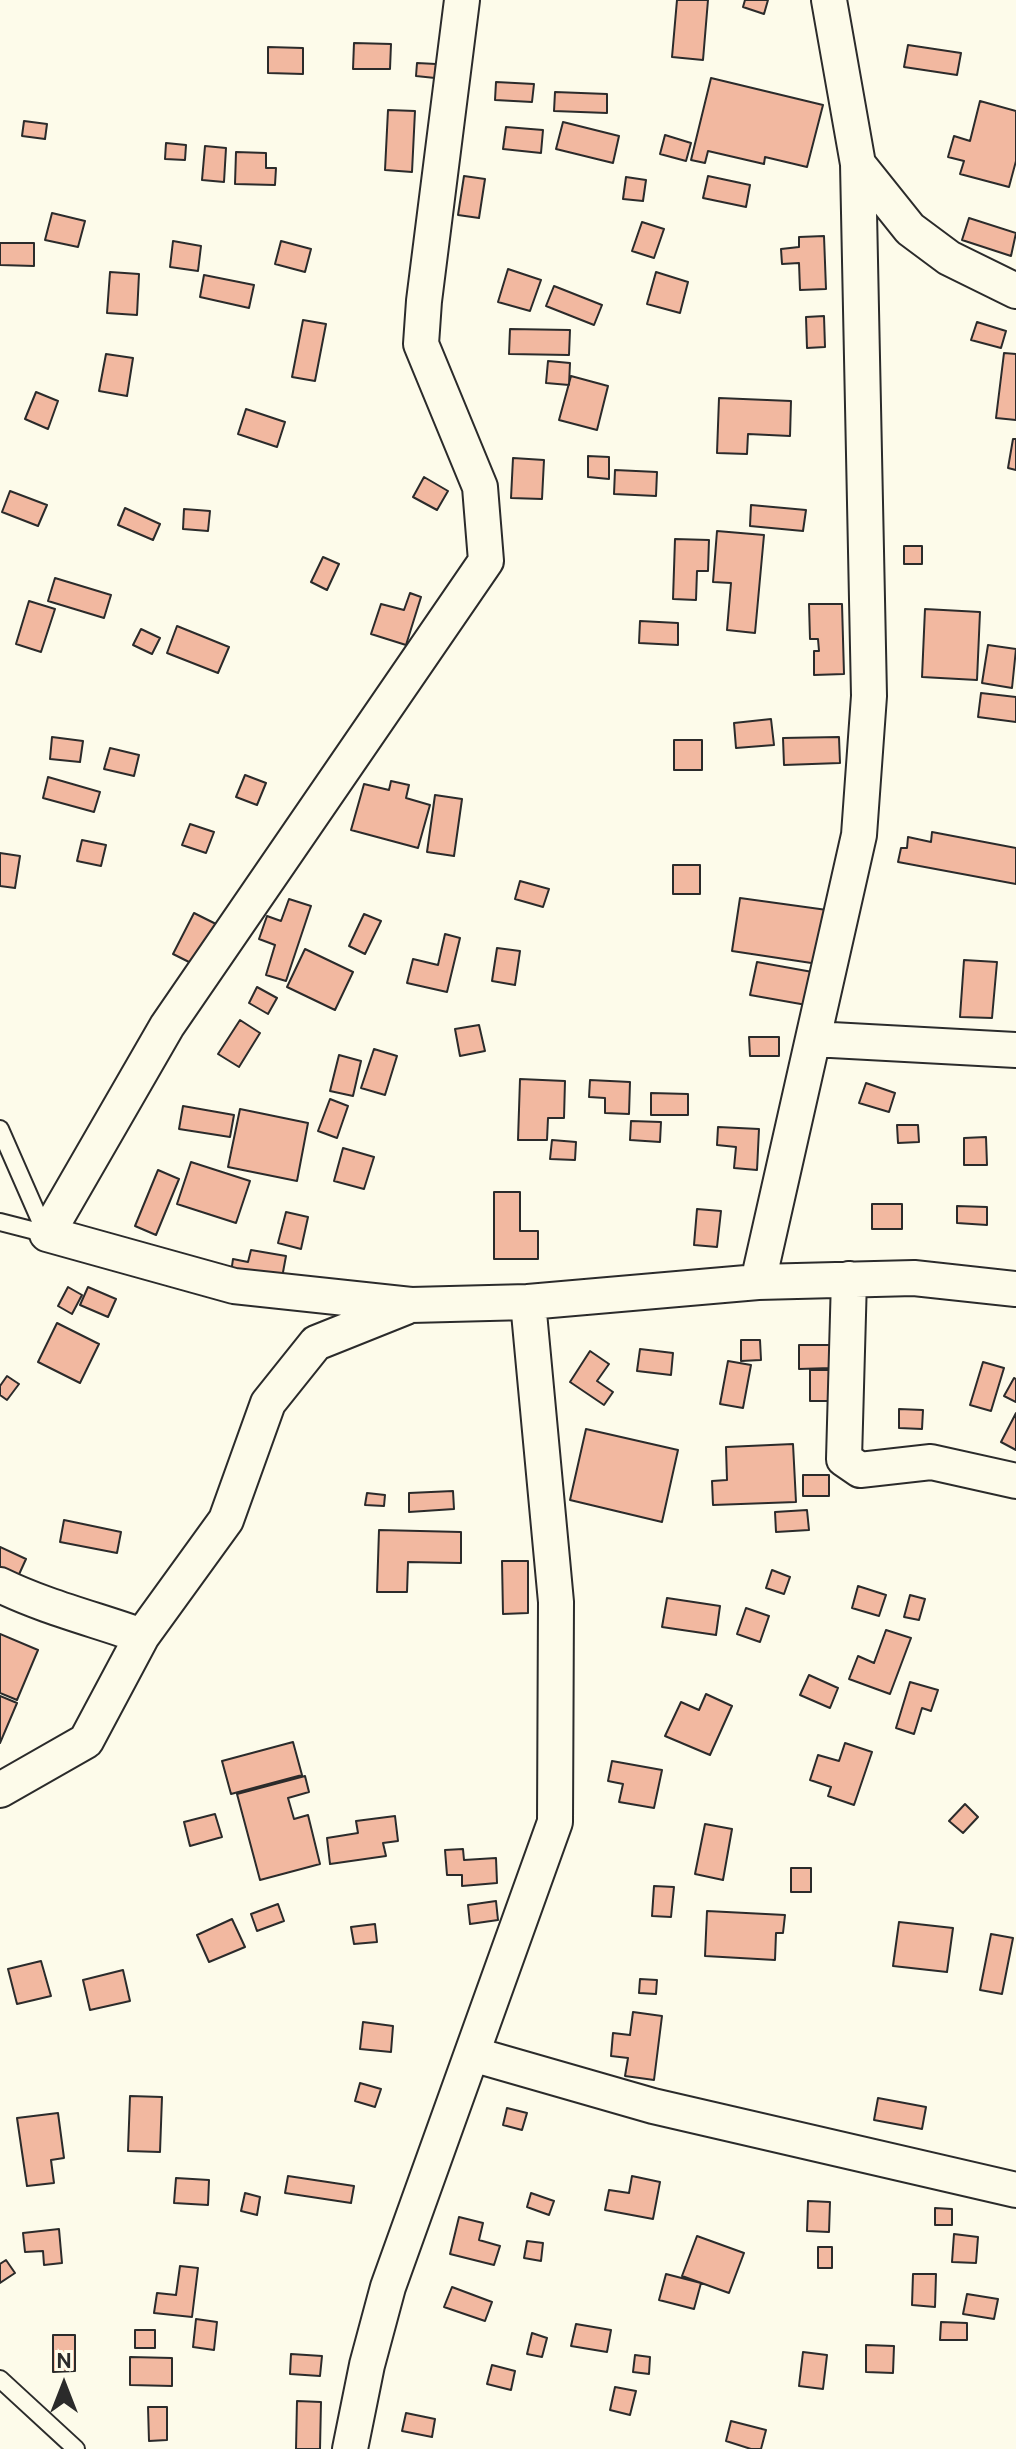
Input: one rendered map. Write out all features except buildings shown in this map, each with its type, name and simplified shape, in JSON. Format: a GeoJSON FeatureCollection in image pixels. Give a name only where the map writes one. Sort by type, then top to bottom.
{"type":"FeatureCollection","features":[{"type":"Feature","properties":{"kind":"street"},"geometry":{"type":"LineString","coordinates":[[462,0],[421,344],[480,487],[486,561],[167,1026],[47,1234],[234,1286],[411,1305],[528,1302],[758,1282],[849,1279],[914,1278],[1016,1289]]}},
{"type":"Feature","properties":{"kind":"street"},"geometry":{"type":"LineString","coordinates":[[758,1282],[859,835],[869,696],[858,164],[829,0]]}},
{"type":"Feature","properties":{"kind":"street"},"geometry":{"type":"LineString","coordinates":[[858,164],[910,229],[949,258],[1016,291]]}},
{"type":"Feature","properties":{"kind":"street"},"geometry":{"type":"LineString","coordinates":[[813,1039],[1016,1050]]}},
{"type":"Feature","properties":{"kind":"street"},"geometry":{"type":"LineString","coordinates":[[849,1279],[844,1459],[860,1470],[931,1462],[1016,1481]]}},
{"type":"Feature","properties":{"kind":"street"},"geometry":{"type":"LineString","coordinates":[[350,2449],[367,2365],[388,2287],[555,1822],[556,1602],[528,1302]]}},
{"type":"Feature","properties":{"kind":"street"},"geometry":{"type":"LineString","coordinates":[[0,1790],[86,1741],[142,1636],[226,1520],[268,1403],[316,1343],[411,1305]]}},
{"type":"Feature","properties":{"kind":"street"},"geometry":{"type":"LineString","coordinates":[[0,1585],[39,1603],[82,1614],[142,1636]]}},
{"type":"Feature","properties":{"kind":"street"},"geometry":{"type":"LineString","coordinates":[[472,2054],[653,2106],[1016,2190]]}},
{"type":"Feature","properties":{"kind":"lane"},"geometry":{"type":"LineString","coordinates":[[0,1129],[47,1234]]}},
{"type":"Feature","properties":{"kind":"lane"},"geometry":{"type":"LineString","coordinates":[[0,1222],[47,1234]]}},
{"type":"Feature","properties":{"kind":"lane"},"geometry":{"type":"LineString","coordinates":[[0,2379],[76,2449]]}}]}
